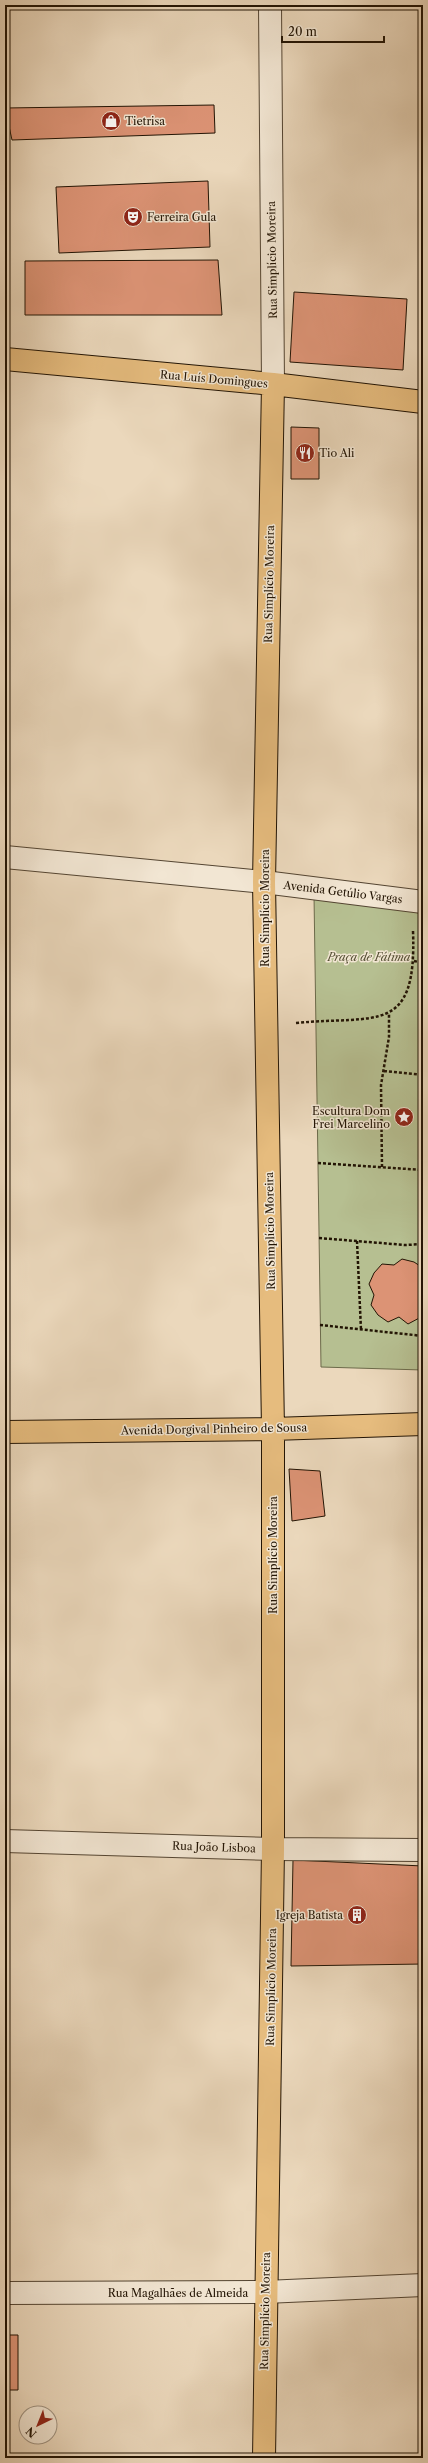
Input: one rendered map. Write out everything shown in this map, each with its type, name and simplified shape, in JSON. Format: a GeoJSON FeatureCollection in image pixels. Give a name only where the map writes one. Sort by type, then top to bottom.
{"type":"FeatureCollection","features":[{"type":"Feature","properties":{"kind":"main road","name":"Rua Luís Domingues"},"geometry":{"type":"LineString","coordinates":[[5,359],[273,384],[423,402]]}},
{"type":"Feature","properties":{"kind":"main road","name":"Rua Simplício Moreira"},"geometry":{"type":"LineString","coordinates":[[264,2458],[265,2292],[273,1849],[273,1429],[264,882],[273,384]]}},
{"type":"Feature","properties":{"kind":"main road","name":"Avenida Dorgival Pinheiro de Sousa"},"geometry":{"type":"LineString","coordinates":[[5,1432],[273,1429],[423,1424]]}},
{"type":"Feature","properties":{"kind":"street","name":"Rua Simplício Moreira"},"geometry":{"type":"LineString","coordinates":[[270,5],[273,384]]}},
{"type":"Feature","properties":{"kind":"street","name":"Avenida Getúlio Vargas"},"geometry":{"type":"LineString","coordinates":[[5,858],[264,882],[423,902]]}},
{"type":"Feature","properties":{"kind":"street","name":"Rua João Lisboa"},"geometry":{"type":"LineString","coordinates":[[5,1841],[273,1849],[423,1850]]}},
{"type":"Feature","properties":{"kind":"street","name":"Rua Magalhães de Almeida"},"geometry":{"type":"LineString","coordinates":[[5,2293],[265,2292],[423,2285]]}},
{"type":"Feature","properties":{"kind":"path"},"geometry":{"type":"LineString","coordinates":[[266,1026],[316,1021],[370,1019],[389,1014],[406,996],[414,961],[413,923]]}},
{"type":"Feature","properties":{"kind":"path"},"geometry":{"type":"LineString","coordinates":[[414,961],[423,963]]}},
{"type":"Feature","properties":{"kind":"path"},"geometry":{"type":"LineString","coordinates":[[382,1167],[382,1085],[389,1037],[389,1014]]}},
{"type":"Feature","properties":{"kind":"path"},"geometry":{"type":"LineString","coordinates":[[384,1071],[423,1075]]}},
{"type":"Feature","properties":{"kind":"path"},"geometry":{"type":"LineString","coordinates":[[318,1163],[423,1170]]}},
{"type":"Feature","properties":{"kind":"path"},"geometry":{"type":"LineString","coordinates":[[319,1238],[422,1244],[423,1207]]}},
{"type":"Feature","properties":{"kind":"path"},"geometry":{"type":"LineString","coordinates":[[357,1241],[362,1330]]}},
{"type":"Feature","properties":{"kind":"path"},"geometry":{"type":"LineString","coordinates":[[320,1325],[423,1336]]}},
{"type":"Feature","properties":{"kind":"green space","name":"Praça de Fátima"},"geometry":{"type":"Polygon","coordinates":[[[314,895],[423,909],[423,1370],[321,1367],[314,895]]]}},
{"type":"Feature","properties":{"kind":"building","name":"Tietrisa"},"geometry":{"type":"Polygon","coordinates":[[[214,105],[215,133],[12,140],[5,108],[214,105]]]}},
{"type":"Feature","properties":{"kind":"building","name":"Ferreira Gula"},"geometry":{"type":"Polygon","coordinates":[[[208,181],[210,247],[59,253],[56,187],[208,181]]]}},
{"type":"Feature","properties":{"kind":"building"},"geometry":{"type":"Polygon","coordinates":[[[218,260],[222,315],[25,315],[25,261],[218,260]]]}},
{"type":"Feature","properties":{"kind":"building"},"geometry":{"type":"Polygon","coordinates":[[[294,292],[407,299],[403,370],[290,362],[294,292]]]}},
{"type":"Feature","properties":{"kind":"building","name":"Tio Ali"},"geometry":{"type":"Polygon","coordinates":[[[291,427],[319,428],[319,479],[291,479],[291,427]]]}},
{"type":"Feature","properties":{"kind":"building"},"geometry":{"type":"Polygon","coordinates":[[[402,1259],[414,1262],[423,1268],[423,1316],[408,1324],[399,1317],[388,1322],[378,1315],[371,1305],[374,1295],[369,1284],[374,1273],[382,1264],[394,1265],[402,1259]]]}},
{"type":"Feature","properties":{"kind":"building"},"geometry":{"type":"Polygon","coordinates":[[[289,1469],[320,1471],[325,1516],[292,1521],[289,1469]]]}},
{"type":"Feature","properties":{"kind":"building","name":"Igreja Batista"},"geometry":{"type":"Polygon","coordinates":[[[293,1860],[423,1866],[423,1964],[291,1966],[293,1860]]]}},
{"type":"Feature","properties":{"kind":"building"},"geometry":{"type":"Polygon","coordinates":[[[5,2335],[18,2335],[18,2390],[5,2390],[5,2335]]]}},
{"type":"Feature","properties":{"kind":"place","name":"Tietrisa"},"geometry":{"type":"Point","coordinates":[111,121]}},
{"type":"Feature","properties":{"kind":"place","name":"Ferreira Gula"},"geometry":{"type":"Point","coordinates":[133,217]}},
{"type":"Feature","properties":{"kind":"place","name":"Tio Ali"},"geometry":{"type":"Point","coordinates":[305,453]}},
{"type":"Feature","properties":{"kind":"place","name":"Escultura Dom Frei Marcelino"},"geometry":{"type":"Point","coordinates":[404,1117]}},
{"type":"Feature","properties":{"kind":"place","name":"Igreja Batista"},"geometry":{"type":"Point","coordinates":[357,1915]}}]}
